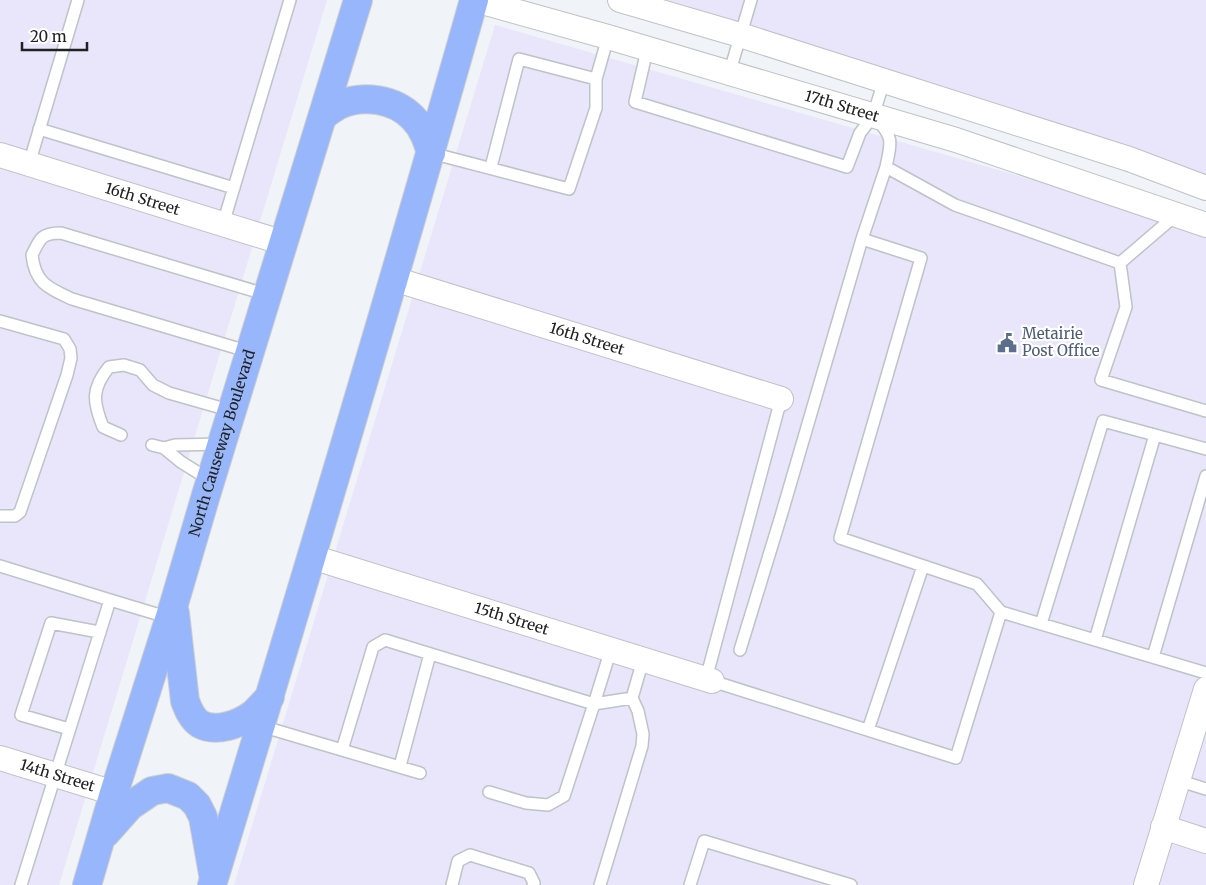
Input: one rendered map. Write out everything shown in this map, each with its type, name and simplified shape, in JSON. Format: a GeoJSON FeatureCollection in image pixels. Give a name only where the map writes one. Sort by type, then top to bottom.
{"type":"FeatureCollection","features":[{"type":"Feature","properties":{"kind":"highway","name":"North Causeway Boulevard"},"geometry":{"type":"LineString","coordinates":[[87,885],[99,840],[172,611],[210,480],[358,0]]}},
{"type":"Feature","properties":{"kind":"highway"},"geometry":{"type":"LineString","coordinates":[[213,882],[312,557],[474,0]]}},
{"type":"Feature","properties":{"kind":"highway"},"geometry":{"type":"LineString","coordinates":[[323,116],[339,105],[358,99],[378,100],[397,106],[413,118],[424,134],[431,153]]}},
{"type":"Feature","properties":{"kind":"highway"},"geometry":{"type":"LineString","coordinates":[[172,611],[185,701],[190,712],[200,724],[214,728],[232,725],[253,714],[270,696]]}},
{"type":"Feature","properties":{"kind":"highway"},"geometry":{"type":"LineString","coordinates":[[99,840],[130,806],[152,791],[168,788],[188,796],[197,804],[202,817],[213,882]]}},
{"type":"Feature","properties":{"kind":"street","name":"17th Street"},"geometry":{"type":"LineString","coordinates":[[474,0],[608,37],[956,140],[1206,225]]}},
{"type":"Feature","properties":{"kind":"street"},"geometry":{"type":"LineString","coordinates":[[620,0],[740,35],[1129,159],[1206,188]]}},
{"type":"Feature","properties":{"kind":"street","name":"16th Street"},"geometry":{"type":"LineString","coordinates":[[0,155],[284,243]]}},
{"type":"Feature","properties":{"kind":"street","name":"16th Street"},"geometry":{"type":"LineString","coordinates":[[394,279],[781,400]]}},
{"type":"Feature","properties":{"kind":"street","name":"15th Street"},"geometry":{"type":"LineString","coordinates":[[312,557],[709,680]]}},
{"type":"Feature","properties":{"kind":"street"},"geometry":{"type":"LineString","coordinates":[[1146,885],[1206,689]]}},
{"type":"Feature","properties":{"kind":"street","name":"14th Street"},"geometry":{"type":"LineString","coordinates":[[0,758],[114,793]]}},
{"type":"Feature","properties":{"kind":"street"},"geometry":{"type":"LineString","coordinates":[[1163,827],[1206,841]]}},
{"type":"Feature","properties":{"kind":"lane"},"geometry":{"type":"LineString","coordinates":[[28,164],[78,0]]}},
{"type":"Feature","properties":{"kind":"lane"},"geometry":{"type":"LineString","coordinates":[[223,224],[290,0]]}},
{"type":"Feature","properties":{"kind":"lane"},"geometry":{"type":"LineString","coordinates":[[729,74],[751,0]]}},
{"type":"Feature","properties":{"kind":"lane"},"geometry":{"type":"LineString","coordinates":[[431,153],[491,167],[569,189],[596,108],[596,79],[608,37]]}},
{"type":"Feature","properties":{"kind":"lane"},"geometry":{"type":"LineString","coordinates":[[647,50],[635,102],[847,167],[860,133],[873,116],[884,81]]}},
{"type":"Feature","properties":{"kind":"lane"},"geometry":{"type":"LineString","coordinates":[[491,167],[519,59],[596,79]]}},
{"type":"Feature","properties":{"kind":"lane"},"geometry":{"type":"LineString","coordinates":[[740,650],[862,239],[886,167],[890,145],[888,133],[873,116]]}},
{"type":"Feature","properties":{"kind":"lane"},"geometry":{"type":"LineString","coordinates":[[39,130],[234,188]]}},
{"type":"Feature","properties":{"kind":"lane"},"geometry":{"type":"LineString","coordinates":[[886,167],[955,205],[1120,263]]}},
{"type":"Feature","properties":{"kind":"lane"},"geometry":{"type":"LineString","coordinates":[[1120,263],[1176,215]]}},
{"type":"Feature","properties":{"kind":"lane"},"geometry":{"type":"LineString","coordinates":[[250,352],[60,293],[46,286],[36,275],[32,255],[41,238],[49,233],[61,233],[268,295]]}},
{"type":"Feature","properties":{"kind":"lane"},"geometry":{"type":"LineString","coordinates":[[862,239],[920,258],[840,538],[977,584],[1001,612],[1206,673]]}},
{"type":"Feature","properties":{"kind":"lane"},"geometry":{"type":"LineString","coordinates":[[1120,263],[1126,306],[1101,380],[1206,411]]}},
{"type":"Feature","properties":{"kind":"lane"},"geometry":{"type":"LineString","coordinates":[[0,321],[64,339],[70,349],[71,358],[58,405],[20,512],[15,516],[0,516]]}},
{"type":"Feature","properties":{"kind":"lane"},"geometry":{"type":"LineString","coordinates":[[122,435],[103,426],[96,407],[96,391],[100,378],[108,367],[124,365],[140,370],[153,385],[169,393],[232,410]]}},
{"type":"Feature","properties":{"kind":"lane"},"geometry":{"type":"LineString","coordinates":[[781,400],[709,680],[956,758],[1001,612]]}},
{"type":"Feature","properties":{"kind":"lane"},"geometry":{"type":"LineString","coordinates":[[1041,624],[1102,420],[1206,449]]}},
{"type":"Feature","properties":{"kind":"lane"},"geometry":{"type":"LineString","coordinates":[[1095,640],[1155,434]]}},
{"type":"Feature","properties":{"kind":"lane"},"geometry":{"type":"LineString","coordinates":[[164,448],[175,445],[222,444]]}},
{"type":"Feature","properties":{"kind":"lane"},"geometry":{"type":"LineString","coordinates":[[152,445],[164,448],[181,462],[210,480]]}},
{"type":"Feature","properties":{"kind":"lane"},"geometry":{"type":"LineString","coordinates":[[1152,657],[1206,476]]}},
{"type":"Feature","properties":{"kind":"lane"},"geometry":{"type":"LineString","coordinates":[[0,566],[110,600],[172,611]]}},
{"type":"Feature","properties":{"kind":"lane"},"geometry":{"type":"LineString","coordinates":[[868,730],[924,566]]}},
{"type":"Feature","properties":{"kind":"lane"},"geometry":{"type":"LineString","coordinates":[[21,885],[54,774],[110,600]]}},
{"type":"Feature","properties":{"kind":"lane"},"geometry":{"type":"LineString","coordinates":[[69,729],[21,716],[52,623],[99,632]]}},
{"type":"Feature","properties":{"kind":"lane"},"geometry":{"type":"LineString","coordinates":[[342,750],[373,647],[385,640],[594,704],[632,698]]}},
{"type":"Feature","properties":{"kind":"lane"},"geometry":{"type":"LineString","coordinates":[[489,792],[526,803],[548,805],[564,796],[611,649]]}},
{"type":"Feature","properties":{"kind":"lane"},"geometry":{"type":"LineString","coordinates":[[400,766],[430,654]]}},
{"type":"Feature","properties":{"kind":"lane"},"geometry":{"type":"LineString","coordinates":[[600,885],[642,746],[643,734],[638,711],[632,698],[643,660]]}},
{"type":"Feature","properties":{"kind":"lane"},"geometry":{"type":"LineString","coordinates":[[261,726],[420,773]]}},
{"type":"Feature","properties":{"kind":"lane"},"geometry":{"type":"LineString","coordinates":[[1177,780],[1206,789]]}},
{"type":"Feature","properties":{"kind":"lane"},"geometry":{"type":"LineString","coordinates":[[690,885],[704,841],[851,885]]}},
{"type":"Feature","properties":{"kind":"lane"},"geometry":{"type":"LineString","coordinates":[[452,885],[458,861],[470,855],[528,872],[534,883],[533,885]]}},
{"type":"Feature","properties":{"kind":"shaded area"},"geometry":{"type":"Polygon","coordinates":[[[0,0],[327,0],[59,885],[0,885],[0,0]]]}},
{"type":"Feature","properties":{"kind":"shaded area"},"geometry":{"type":"Polygon","coordinates":[[[606,0],[1206,0],[1206,192],[606,0]]]}},
{"type":"Feature","properties":{"kind":"shaded area"},"geometry":{"type":"Polygon","coordinates":[[[495,25],[1206,230],[1206,885],[234,885],[495,25]]]}},
{"type":"Feature","properties":{"kind":"place","name":"Metairie Post Office"},"geometry":{"type":"Point","coordinates":[1007,343]}}]}
